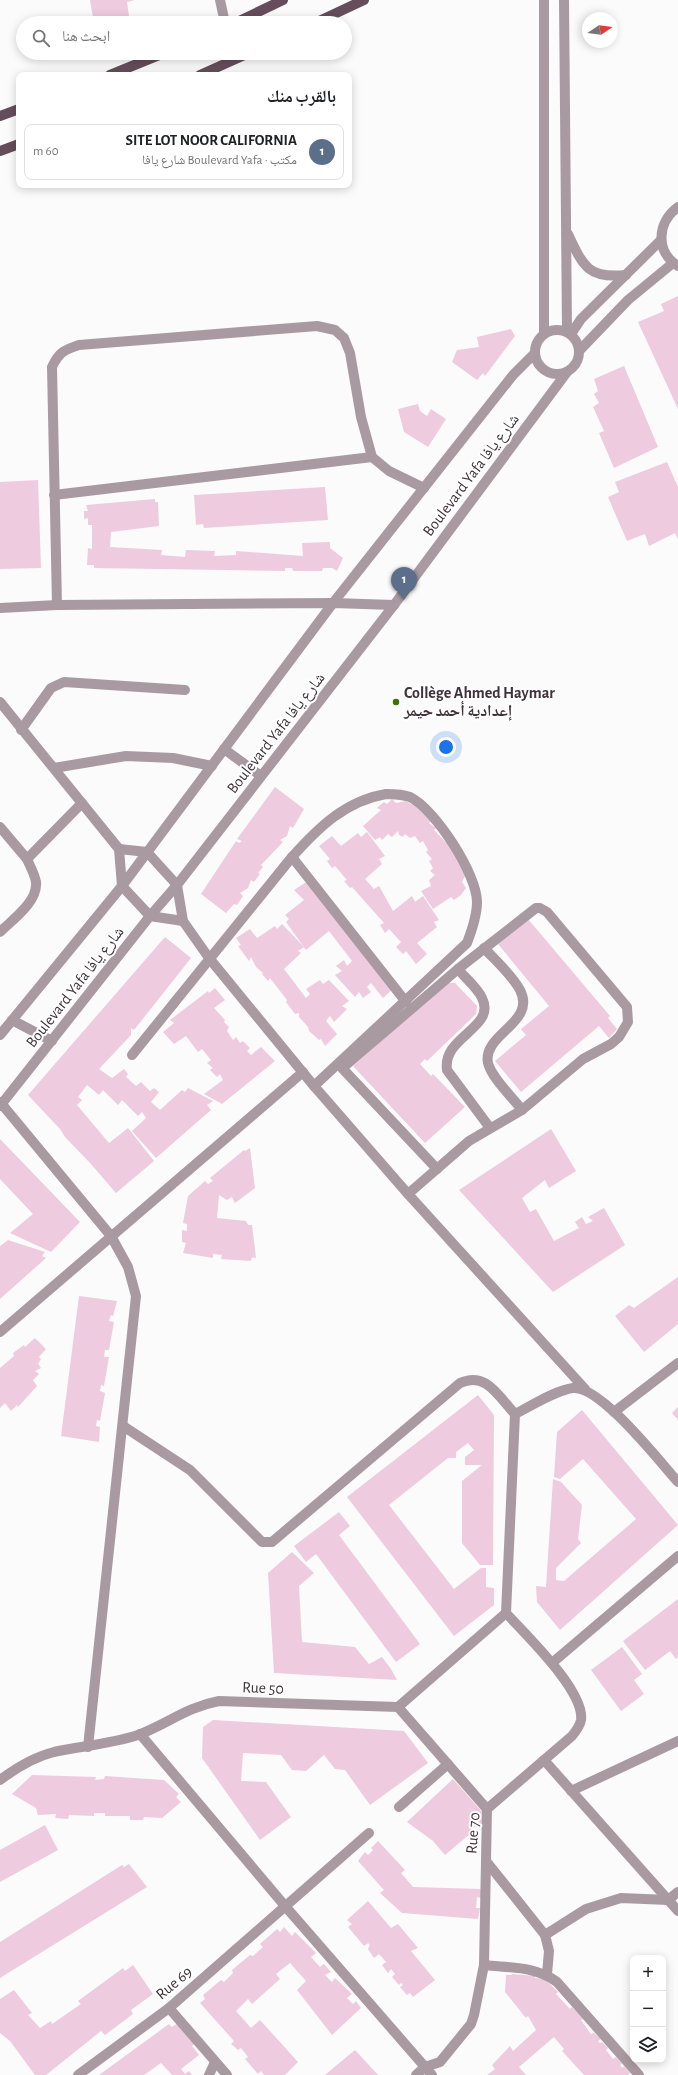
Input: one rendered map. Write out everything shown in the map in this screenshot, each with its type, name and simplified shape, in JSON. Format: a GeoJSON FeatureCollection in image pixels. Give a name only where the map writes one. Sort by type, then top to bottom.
{"type":"FeatureCollection","features":[{"type":"Feature","properties":{"kind":"main road"},"geometry":{"type":"LineString","coordinates":[[249,16],[282,0]]}},
{"type":"Feature","properties":{"kind":"main road"},"geometry":{"type":"LineString","coordinates":[[330,16],[364,0]]}},
{"type":"Feature","properties":{"kind":"main road"},"geometry":{"type":"LineString","coordinates":[[117,72],[147,60]]}},
{"type":"Feature","properties":{"kind":"main road"},"geometry":{"type":"LineString","coordinates":[[207,72],[233,60]]}},
{"type":"Feature","properties":{"kind":"main road"},"geometry":{"type":"LineString","coordinates":[[0,116],[16,110]]}},
{"type":"Feature","properties":{"kind":"main road"},"geometry":{"type":"LineString","coordinates":[[0,151],[16,145]]}},
{"type":"Feature","properties":{"kind":"street"},"geometry":{"type":"LineString","coordinates":[[220,0],[223,16]]}},
{"type":"Feature","properties":{"kind":"street"},"geometry":{"type":"LineString","coordinates":[[544,0],[544,334],[534,352],[536,359],[544,370],[557,374],[567,372],[578,359],[579,352],[569,332],[566,232],[564,0]]}},
{"type":"Feature","properties":{"kind":"street"},"geometry":{"type":"LineString","coordinates":[[579,352],[628,300],[675,265],[666,255],[661,240],[661,232],[664,221],[678,207]]}},
{"type":"Feature","properties":{"kind":"street"},"geometry":{"type":"LineString","coordinates":[[566,232],[579,258],[593,273],[613,276],[626,275]]}},
{"type":"Feature","properties":{"kind":"street"},"geometry":{"type":"LineString","coordinates":[[569,332],[661,240]]}},
{"type":"Feature","properties":{"kind":"street"},"geometry":{"type":"LineString","coordinates":[[57,604],[52,367],[58,355],[67,349],[79,345],[317,326],[335,330],[344,338],[350,353],[361,417],[372,457],[390,471],[424,488]]}},
{"type":"Feature","properties":{"kind":"street"},"geometry":{"type":"LineString","coordinates":[[544,334],[557,330],[569,332]]}},
{"type":"Feature","properties":{"kind":"street","name":"Boulevard Yafa شارع يافا"},"geometry":{"type":"LineString","coordinates":[[0,1035],[122,886],[333,603],[513,374],[534,352]]}},
{"type":"Feature","properties":{"kind":"street","name":"Boulevard Yafa شارع يافا"},"geometry":{"type":"LineString","coordinates":[[1,1104],[150,916],[177,885],[394,604],[567,372]]}},
{"type":"Feature","properties":{"kind":"street"},"geometry":{"type":"LineString","coordinates":[[54,495],[372,457]]}},
{"type":"Feature","properties":{"kind":"street"},"geometry":{"type":"LineString","coordinates":[[0,608],[57,604],[394,604]]}},
{"type":"Feature","properties":{"kind":"street"},"geometry":{"type":"LineString","coordinates":[[21,730],[51,688],[64,682],[185,690]]}},
{"type":"Feature","properties":{"kind":"street"},"geometry":{"type":"LineString","coordinates":[[0,702],[21,730],[54,768],[119,849],[122,886],[150,916],[183,921]]}},
{"type":"Feature","properties":{"kind":"street"},"geometry":{"type":"LineString","coordinates":[[224,749],[261,776]]}},
{"type":"Feature","properties":{"kind":"street"},"geometry":{"type":"LineString","coordinates":[[54,768],[126,756],[173,758],[212,766]]}},
{"type":"Feature","properties":{"kind":"street"},"geometry":{"type":"LineString","coordinates":[[132,1055],[292,857],[320,827],[338,812],[367,800],[387,794],[409,797],[430,812],[462,857],[472,879],[478,901],[475,924],[467,943],[316,1087]]}},
{"type":"Feature","properties":{"kind":"street"},"geometry":{"type":"LineString","coordinates":[[27,859],[82,803]]}},
{"type":"Feature","properties":{"kind":"street"},"geometry":{"type":"LineString","coordinates":[[0,827],[27,859],[36,882],[35,892],[29,902],[0,932]]}},
{"type":"Feature","properties":{"kind":"street"},"geometry":{"type":"LineString","coordinates":[[119,849],[147,852],[177,885],[183,921],[209,958],[303,1072],[408,1194],[585,1389],[614,1412],[678,1482]]}},
{"type":"Feature","properties":{"kind":"street"},"geometry":{"type":"LineString","coordinates":[[292,857],[406,1002]]}},
{"type":"Feature","properties":{"kind":"street"},"geometry":{"type":"LineString","coordinates":[[316,1087],[342,1068],[458,969],[532,910],[540,908],[544,909],[624,1002],[628,1012],[627,1026],[619,1037],[611,1044],[583,1059],[522,1110],[469,1141],[408,1194]]}},
{"type":"Feature","properties":{"kind":"street"},"geometry":{"type":"LineString","coordinates":[[484,948],[517,986],[522,997],[520,1014],[490,1049],[488,1061],[493,1074],[522,1110]]}},
{"type":"Feature","properties":{"kind":"street"},"geometry":{"type":"LineString","coordinates":[[458,969],[479,993],[484,1009],[480,1020],[449,1051],[446,1057],[447,1070],[490,1128]]}},
{"type":"Feature","properties":{"kind":"street"},"geometry":{"type":"LineString","coordinates":[[12,1020],[52,1041]]}},
{"type":"Feature","properties":{"kind":"street"},"geometry":{"type":"LineString","coordinates":[[342,1068],[437,1169]]}},
{"type":"Feature","properties":{"kind":"street"},"geometry":{"type":"LineString","coordinates":[[0,1332],[303,1072]]}},
{"type":"Feature","properties":{"kind":"street"},"geometry":{"type":"LineString","coordinates":[[1,1104],[111,1236],[128,1267],[136,1296],[88,1747]]}},
{"type":"Feature","properties":{"kind":"street"},"geometry":{"type":"LineString","coordinates":[[614,1412],[678,1363]]}},
{"type":"Feature","properties":{"kind":"street"},"geometry":{"type":"LineString","coordinates":[[123,1426],[190,1470],[262,1542],[272,1542],[460,1383],[468,1379],[479,1379],[488,1384],[515,1414],[506,1613],[398,1707],[487,1809]]}},
{"type":"Feature","properties":{"kind":"street"},"geometry":{"type":"LineString","coordinates":[[515,1414],[566,1390],[578,1388],[585,1389]]}},
{"type":"Feature","properties":{"kind":"street"},"geometry":{"type":"LineString","coordinates":[[552,1663],[678,1556]]}},
{"type":"Feature","properties":{"kind":"street","name":"Rue 70"},"geometry":{"type":"LineString","coordinates":[[437,2075],[440,2062],[471,2024],[484,1965],[487,1809],[572,1736],[581,1720],[578,1702],[552,1663],[506,1613]]}},
{"type":"Feature","properties":{"kind":"street","name":"Rue 50"},"geometry":{"type":"LineString","coordinates":[[0,1780],[13,1770],[53,1752],[115,1742],[140,1734],[185,1711],[203,1704],[219,1701],[398,1707]]}},
{"type":"Feature","properties":{"kind":"street"},"geometry":{"type":"LineString","coordinates":[[140,1734],[285,1906],[428,2071]]}},
{"type":"Feature","properties":{"kind":"street"},"geometry":{"type":"LineString","coordinates":[[571,1791],[678,1741]]}},
{"type":"Feature","properties":{"kind":"street"},"geometry":{"type":"LineString","coordinates":[[544,1760],[678,1911]]}},
{"type":"Feature","properties":{"kind":"street"},"geometry":{"type":"LineString","coordinates":[[399,1807],[448,1764]]}},
{"type":"Feature","properties":{"kind":"street","name":"Rue 69"},"geometry":{"type":"LineString","coordinates":[[78,2075],[169,2008],[370,1833]]}},
{"type":"Feature","properties":{"kind":"street"},"geometry":{"type":"LineString","coordinates":[[486,1861],[544,1935],[549,1951],[547,1974]]}},
{"type":"Feature","properties":{"kind":"street"},"geometry":{"type":"LineString","coordinates":[[544,1935],[586,1909],[621,1898],[668,1900],[678,1892]]}},
{"type":"Feature","properties":{"kind":"street"},"geometry":{"type":"LineString","coordinates":[[484,1965],[536,1971],[547,1974],[557,1982],[639,2075]]}},
{"type":"Feature","properties":{"kind":"street"},"geometry":{"type":"LineString","coordinates":[[169,2008],[227,2075]]}},
{"type":"Feature","properties":{"kind":"street"},"geometry":{"type":"LineString","coordinates":[[209,2075],[215,2062]]}},
{"type":"Feature","properties":{"kind":"street"},"geometry":{"type":"LineString","coordinates":[[416,2075],[428,2071],[440,2062]]}},
{"type":"Feature","properties":{"kind":"building"},"geometry":{"type":"Polygon","coordinates":[[[90,0],[135,0],[127,2],[129,16],[93,16],[90,0]]]}},
{"type":"Feature","properties":{"kind":"building"},"geometry":{"type":"Polygon","coordinates":[[[678,296],[678,409],[638,322],[664,311],[661,304],[678,296]]]}},
{"type":"Feature","properties":{"kind":"building"},"geometry":{"type":"Polygon","coordinates":[[[511,329],[515,336],[485,376],[483,373],[477,380],[452,362],[457,350],[479,347],[477,337],[511,329]]]}},
{"type":"Feature","properties":{"kind":"building"},"geometry":{"type":"Polygon","coordinates":[[[624,366],[658,447],[614,468],[599,433],[604,431],[593,407],[599,403],[594,394],[598,391],[594,379],[624,366]]]}},
{"type":"Feature","properties":{"kind":"building"},"geometry":{"type":"Polygon","coordinates":[[[418,404],[420,411],[427,416],[431,409],[446,419],[428,447],[404,432],[398,409],[418,404]]]}},
{"type":"Feature","properties":{"kind":"building"},"geometry":{"type":"Polygon","coordinates":[[[667,462],[678,487],[678,539],[675,533],[649,546],[645,534],[627,541],[608,497],[619,492],[615,482],[667,462]]]}},
{"type":"Feature","properties":{"kind":"building"},"geometry":{"type":"Polygon","coordinates":[[[38,480],[41,568],[0,569],[0,482],[38,480]]]}},
{"type":"Feature","properties":{"kind":"building"},"geometry":{"type":"Polygon","coordinates":[[[325,487],[328,520],[204,528],[203,524],[196,525],[194,495],[325,487]]]}},
{"type":"Feature","properties":{"kind":"building"},"geometry":{"type":"Polygon","coordinates":[[[155,499],[155,502],[158,502],[159,526],[111,532],[110,547],[162,550],[161,555],[185,557],[186,550],[215,551],[214,556],[236,555],[236,551],[303,556],[302,543],[330,542],[330,548],[343,558],[337,571],[332,568],[323,568],[322,571],[293,571],[292,568],[285,568],[285,571],[94,568],[94,565],[87,565],[88,548],[92,549],[92,525],[88,525],[88,518],[84,519],[84,511],[88,511],[86,505],[155,499]]]}},
{"type":"Feature","properties":{"kind":"building"},"geometry":{"type":"Polygon","coordinates":[[[275,787],[304,809],[293,828],[290,826],[287,836],[280,840],[283,842],[261,865],[263,867],[258,873],[260,874],[254,882],[251,880],[248,888],[240,893],[243,896],[237,905],[234,904],[226,913],[201,894],[236,841],[239,843],[242,841],[237,839],[275,787]]]}},
{"type":"Feature","properties":{"kind":"building"},"geometry":{"type":"Polygon","coordinates":[[[392,799],[396,803],[406,801],[411,804],[418,801],[432,821],[429,823],[436,828],[434,830],[455,852],[466,874],[462,882],[466,888],[461,895],[454,900],[451,897],[433,909],[421,891],[431,886],[429,880],[435,875],[430,871],[433,868],[429,861],[432,859],[426,852],[428,850],[423,841],[420,843],[415,836],[410,838],[405,834],[403,837],[399,835],[398,831],[392,837],[388,834],[382,840],[380,837],[375,840],[363,826],[381,810],[377,808],[384,802],[387,804],[392,799]]]}},
{"type":"Feature","properties":{"kind":"building"},"geometry":{"type":"Polygon","coordinates":[[[367,832],[385,856],[379,859],[382,864],[365,879],[374,889],[379,886],[393,911],[412,896],[415,902],[423,896],[439,920],[434,922],[437,927],[417,943],[427,954],[416,964],[406,951],[403,954],[396,947],[401,942],[389,929],[385,933],[380,925],[384,923],[352,887],[350,888],[344,881],[347,880],[335,866],[332,868],[327,861],[330,859],[319,846],[332,836],[341,846],[358,833],[361,837],[367,832]]]}},
{"type":"Feature","properties":{"kind":"building"},"geometry":{"type":"Polygon","coordinates":[[[308,881],[393,989],[383,998],[371,983],[367,987],[371,992],[363,998],[359,992],[355,997],[335,975],[342,971],[336,966],[344,960],[347,966],[352,961],[329,931],[306,950],[286,922],[289,919],[285,915],[304,900],[294,890],[308,881]]]}},
{"type":"Feature","properties":{"kind":"building"},"geometry":{"type":"Polygon","coordinates":[[[528,919],[610,1016],[608,1018],[617,1029],[609,1038],[599,1026],[521,1092],[495,1061],[526,1035],[521,1029],[549,1006],[498,944],[528,919]]]}},
{"type":"Feature","properties":{"kind":"building"},"geometry":{"type":"Polygon","coordinates":[[[282,924],[304,947],[298,951],[301,953],[284,969],[306,998],[310,994],[306,989],[320,980],[323,984],[329,980],[349,1001],[342,1006],[347,1009],[334,1022],[330,1016],[326,1021],[337,1034],[325,1046],[321,1039],[319,1040],[309,1031],[308,1027],[299,1017],[299,1013],[295,1014],[286,1002],[287,1000],[270,978],[268,981],[262,974],[263,973],[256,967],[251,957],[249,961],[238,946],[241,945],[236,938],[250,929],[257,938],[275,926],[277,929],[282,924]]]}},
{"type":"Feature","properties":{"kind":"building"},"geometry":{"type":"Polygon","coordinates":[[[165,937],[191,958],[134,1030],[131,1028],[131,1035],[99,1069],[112,1078],[124,1069],[128,1074],[126,1077],[136,1086],[141,1082],[150,1091],[154,1088],[159,1092],[151,1102],[160,1110],[182,1090],[185,1092],[188,1088],[213,1101],[207,1105],[211,1110],[156,1158],[132,1131],[146,1118],[142,1112],[138,1116],[122,1100],[118,1105],[103,1090],[99,1095],[87,1085],[78,1097],[82,1100],[77,1105],[109,1143],[128,1128],[154,1161],[116,1193],[28,1095],[165,937]]]}},
{"type":"Feature","properties":{"kind":"building"},"geometry":{"type":"Polygon","coordinates":[[[447,983],[455,983],[477,1006],[476,1014],[427,1061],[425,1059],[420,1064],[431,1076],[433,1074],[465,1107],[425,1143],[353,1066],[447,983]]]}},
{"type":"Feature","properties":{"kind":"building"},"geometry":{"type":"Polygon","coordinates":[[[215,988],[225,1000],[214,1008],[225,1020],[224,1022],[229,1027],[227,1031],[233,1040],[236,1037],[240,1043],[243,1041],[250,1048],[247,1051],[251,1055],[261,1047],[275,1061],[222,1104],[204,1094],[223,1080],[220,1074],[217,1077],[210,1070],[213,1068],[207,1063],[211,1060],[202,1049],[198,1052],[186,1036],[174,1044],[163,1032],[174,1023],[170,1020],[208,991],[209,993],[215,988]]]}},
{"type":"Feature","properties":{"kind":"building"},"geometry":{"type":"Polygon","coordinates":[[[551,1129],[576,1171],[549,1188],[545,1180],[522,1198],[530,1212],[536,1209],[554,1241],[579,1228],[575,1222],[582,1217],[586,1224],[593,1221],[588,1217],[604,1208],[625,1245],[553,1292],[459,1190],[551,1129]]]}},
{"type":"Feature","properties":{"kind":"building"},"geometry":{"type":"Polygon","coordinates":[[[0,1139],[80,1222],[51,1252],[10,1233],[33,1214],[0,1179],[0,1139]]]}},
{"type":"Feature","properties":{"kind":"building"},"geometry":{"type":"Polygon","coordinates":[[[250,1148],[255,1188],[235,1203],[232,1197],[227,1200],[219,1195],[217,1218],[246,1221],[248,1225],[252,1225],[256,1258],[252,1257],[251,1261],[221,1259],[222,1255],[213,1254],[213,1258],[183,1253],[186,1243],[182,1242],[182,1230],[187,1231],[187,1224],[183,1223],[188,1196],[205,1181],[208,1184],[213,1181],[210,1178],[244,1150],[245,1151],[250,1148]]]}},
{"type":"Feature","properties":{"kind":"building"},"geometry":{"type":"Polygon","coordinates":[[[8,1240],[45,1252],[42,1256],[46,1258],[0,1299],[0,1246],[8,1240]]]}},
{"type":"Feature","properties":{"kind":"building"},"geometry":{"type":"Polygon","coordinates":[[[678,1277],[678,1324],[644,1352],[615,1316],[629,1305],[634,1308],[678,1277]]]}},
{"type":"Feature","properties":{"kind":"building"},"geometry":{"type":"Polygon","coordinates":[[[79,1296],[117,1301],[113,1316],[111,1315],[109,1321],[114,1322],[109,1350],[105,1350],[104,1357],[109,1357],[104,1386],[101,1385],[100,1391],[105,1393],[100,1421],[97,1420],[96,1426],[100,1427],[99,1442],[61,1436],[79,1296]]]}},
{"type":"Feature","properties":{"kind":"building"},"geometry":{"type":"Polygon","coordinates":[[[35,1338],[46,1349],[39,1357],[41,1359],[38,1364],[41,1368],[35,1371],[39,1374],[33,1380],[37,1386],[18,1407],[17,1405],[11,1411],[5,1403],[0,1408],[0,1368],[14,1356],[13,1353],[24,1345],[25,1347],[35,1338]]]}},
{"type":"Feature","properties":{"kind":"building"},"geometry":{"type":"Polygon","coordinates":[[[478,1395],[494,1415],[493,1565],[480,1565],[462,1543],[462,1481],[482,1465],[465,1465],[465,1457],[474,1450],[468,1443],[456,1452],[456,1458],[448,1458],[389,1505],[454,1589],[481,1568],[486,1568],[486,1587],[494,1588],[494,1605],[454,1636],[347,1497],[478,1395]]]}},
{"type":"Feature","properties":{"kind":"building"},"geometry":{"type":"Polygon","coordinates":[[[678,1407],[678,1420],[672,1413],[678,1407]]]}},
{"type":"Feature","properties":{"kind":"building"},"geometry":{"type":"Polygon","coordinates":[[[582,1410],[678,1525],[560,1630],[537,1602],[536,1586],[546,1587],[553,1479],[561,1482],[582,1505],[578,1539],[581,1543],[556,1568],[556,1580],[564,1581],[636,1519],[583,1459],[560,1479],[554,1477],[557,1432],[582,1410]]]}},
{"type":"Feature","properties":{"kind":"building"},"geometry":{"type":"Polygon","coordinates":[[[339,1512],[350,1526],[339,1535],[420,1644],[396,1662],[316,1554],[306,1562],[294,1546],[339,1512]]]}},
{"type":"Feature","properties":{"kind":"building"},"geometry":{"type":"Polygon","coordinates":[[[292,1552],[314,1573],[299,1586],[302,1642],[355,1647],[369,1664],[382,1657],[397,1680],[274,1673],[268,1573],[292,1552]]]}},
{"type":"Feature","properties":{"kind":"building"},"geometry":{"type":"Polygon","coordinates":[[[678,1599],[678,1657],[676,1659],[670,1651],[645,1670],[623,1641],[678,1599]]]}},
{"type":"Feature","properties":{"kind":"building"},"geometry":{"type":"Polygon","coordinates":[[[622,1647],[642,1674],[634,1680],[644,1694],[621,1711],[591,1670],[622,1647]]]}},
{"type":"Feature","properties":{"kind":"building"},"geometry":{"type":"Polygon","coordinates":[[[213,1720],[404,1731],[428,1763],[370,1805],[345,1770],[335,1769],[324,1755],[306,1771],[292,1770],[281,1755],[243,1753],[241,1781],[266,1782],[291,1817],[260,1840],[202,1758],[203,1727],[213,1720]]]}},
{"type":"Feature","properties":{"kind":"building"},"geometry":{"type":"Polygon","coordinates":[[[32,1775],[96,1777],[95,1780],[104,1779],[105,1776],[164,1780],[179,1794],[176,1797],[181,1802],[162,1818],[144,1817],[143,1820],[130,1820],[130,1816],[105,1816],[105,1813],[94,1813],[94,1816],[69,1815],[68,1819],[55,1818],[56,1814],[38,1815],[36,1808],[12,1794],[32,1775]]]}},
{"type":"Feature","properties":{"kind":"building"},"geometry":{"type":"Polygon","coordinates":[[[453,1779],[484,1814],[482,1828],[472,1827],[471,1833],[445,1855],[433,1841],[407,1822],[453,1779]]]}},
{"type":"Feature","properties":{"kind":"building"},"geometry":{"type":"Polygon","coordinates":[[[45,1825],[58,1850],[0,1882],[0,1850],[45,1825]]]}},
{"type":"Feature","properties":{"kind":"building"},"geometry":{"type":"Polygon","coordinates":[[[378,1841],[405,1870],[401,1873],[413,1887],[481,1889],[481,1898],[477,1897],[476,1908],[480,1908],[478,1919],[402,1913],[380,1893],[384,1890],[358,1861],[365,1852],[368,1855],[373,1850],[371,1848],[378,1841]]]}},
{"type":"Feature","properties":{"kind":"building"},"geometry":{"type":"Polygon","coordinates":[[[129,1864],[147,1887],[0,1978],[0,1942],[122,1865],[124,1867],[129,1864]]]}},
{"type":"Feature","properties":{"kind":"building"},"geometry":{"type":"Polygon","coordinates":[[[368,1901],[391,1928],[398,1924],[418,1948],[411,1951],[435,1980],[413,1997],[410,1993],[407,1995],[400,1987],[403,1985],[401,1983],[399,1985],[392,1977],[395,1974],[391,1969],[388,1973],[382,1965],[386,1962],[379,1954],[374,1958],[368,1949],[370,1945],[368,1943],[364,1946],[348,1927],[352,1924],[347,1920],[368,1901]]]}},
{"type":"Feature","properties":{"kind":"building"},"geometry":{"type":"Polygon","coordinates":[[[284,1927],[292,1936],[295,1932],[316,1953],[311,1957],[320,1967],[324,1964],[331,1972],[325,1975],[332,1982],[335,1978],[352,1994],[347,1998],[353,2004],[356,2001],[361,2008],[332,2035],[297,1990],[306,1981],[290,1963],[276,1974],[280,1979],[252,2004],[248,1999],[236,2011],[251,2028],[260,2020],[298,2062],[285,2075],[264,2075],[261,2071],[258,2074],[245,2059],[248,2057],[241,2048],[238,2050],[231,2044],[234,2041],[200,2003],[205,1999],[203,1995],[221,1980],[224,1982],[233,1973],[232,1970],[250,1955],[253,1956],[263,1947],[260,1944],[277,1929],[280,1932],[284,1927]]]}},
{"type":"Feature","properties":{"kind":"building"},"geometry":{"type":"Polygon","coordinates":[[[133,1965],[153,1994],[131,2010],[133,2014],[105,2035],[101,2031],[46,2075],[35,2075],[10,2041],[0,2033],[0,1999],[14,1990],[32,2013],[28,2015],[40,2028],[51,2021],[52,2024],[81,2004],[78,2001],[123,1968],[125,1971],[133,1965]]]}},
{"type":"Feature","properties":{"kind":"building"},"geometry":{"type":"Polygon","coordinates":[[[512,1974],[535,1976],[535,1978],[544,1979],[550,1984],[558,1992],[556,1994],[570,2009],[572,2007],[583,2019],[581,2020],[591,2034],[594,2033],[601,2039],[598,2041],[600,2043],[602,2042],[608,2048],[606,2050],[613,2059],[616,2057],[622,2064],[620,2065],[622,2068],[624,2066],[630,2073],[628,2075],[584,2075],[562,2051],[564,2049],[554,2037],[519,2067],[526,2075],[487,2075],[495,2069],[492,2065],[510,2046],[513,2051],[536,2030],[528,2016],[526,2018],[505,1992],[506,1975],[512,1974]]]}},
{"type":"Feature","properties":{"kind":"building"},"geometry":{"type":"Polygon","coordinates":[[[178,2023],[194,2044],[192,2046],[199,2055],[181,2069],[185,2074],[189,2071],[192,2075],[172,2075],[161,2063],[144,2075],[99,2075],[169,2024],[172,2027],[178,2023]]]}},
{"type":"Feature","properties":{"kind":"building"},"geometry":{"type":"Polygon","coordinates":[[[355,2050],[378,2075],[325,2075],[355,2050]]]}},
{"type":"Feature","properties":{"kind":"place","name":"SITE LOT NOOR CALIFORNIA"},"geometry":{"type":"Point","coordinates":[404,600]}},
{"type":"Feature","properties":{"kind":"place","name":"Collège Ahmed Haymar إعدادية أحمد حيمر"},"geometry":{"type":"Point","coordinates":[396,702]}}]}
